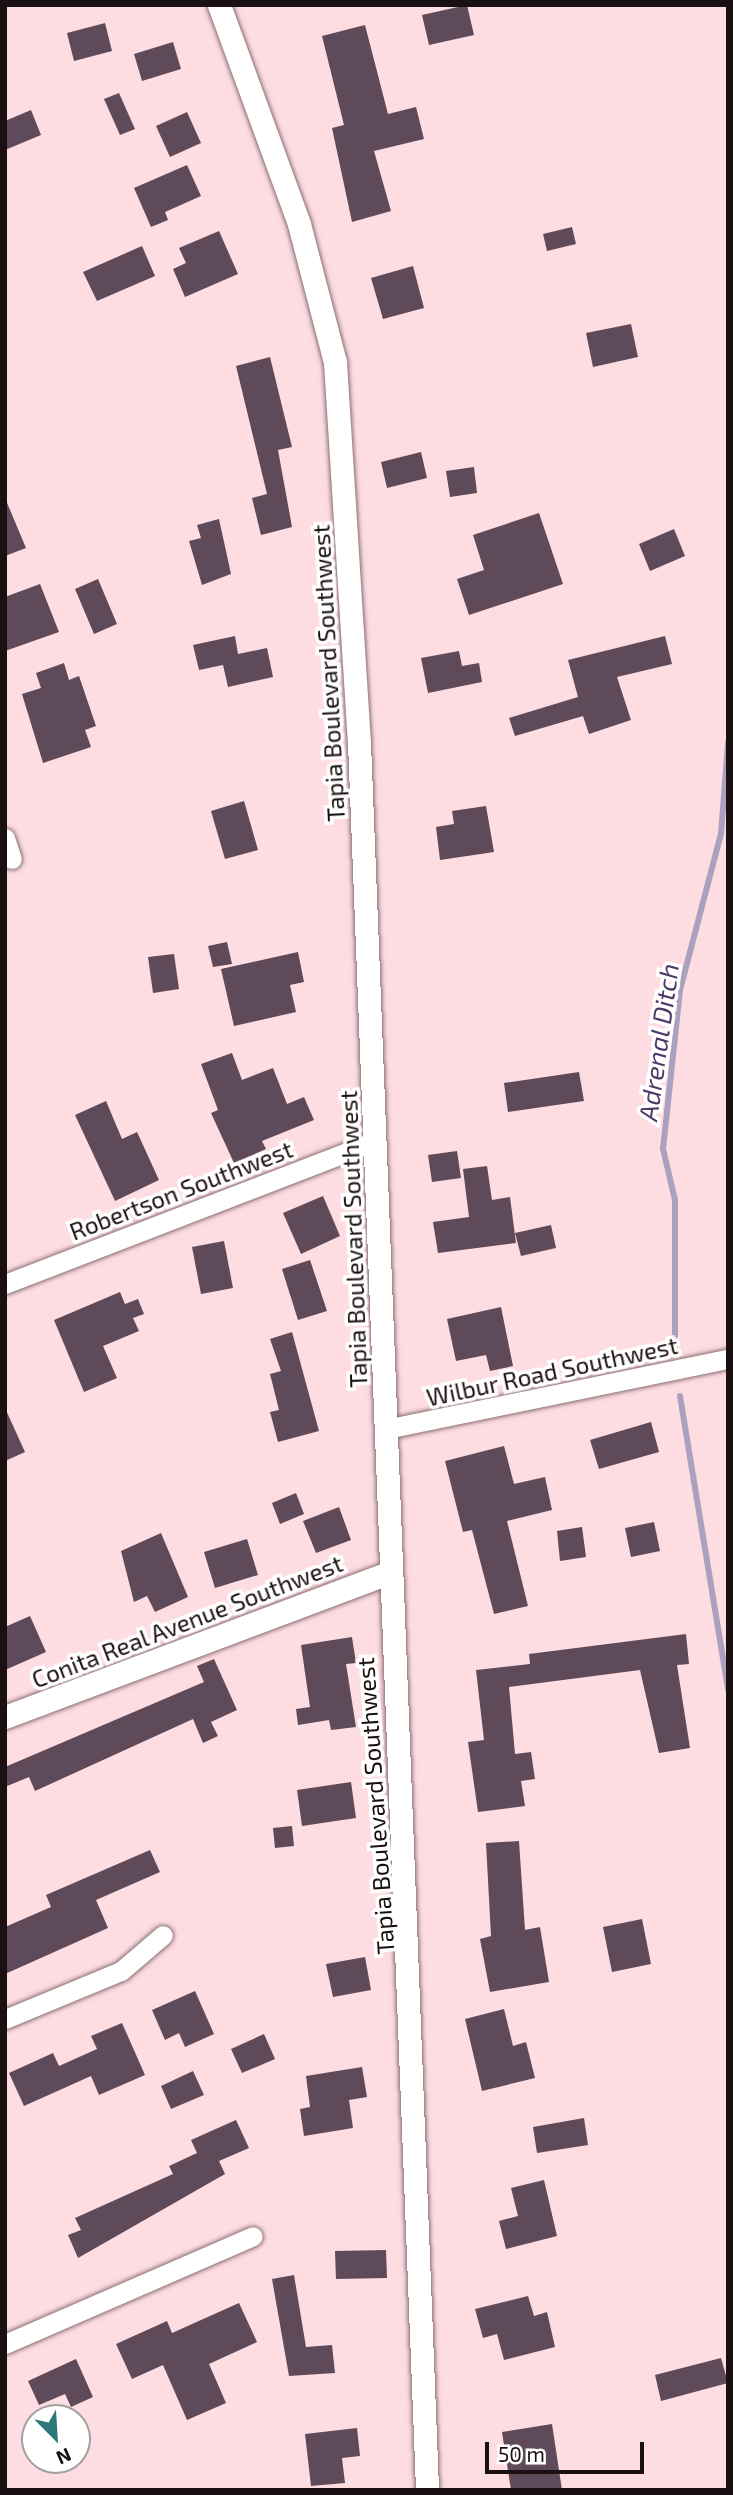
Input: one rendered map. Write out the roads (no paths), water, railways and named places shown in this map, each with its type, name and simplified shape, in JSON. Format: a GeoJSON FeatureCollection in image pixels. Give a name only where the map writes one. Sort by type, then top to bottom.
{"type":"FeatureCollection","features":[{"type":"Feature","properties":{"kind":"street","name":"Tapia Boulevard Southwest"},"geometry":{"type":"LineString","coordinates":[[219,5],[299,224],[335,362],[375,1141],[386,1429],[386,1574],[410,1954],[427,2490]]}},
{"type":"Feature","properties":{"kind":"street"},"geometry":{"type":"LineString","coordinates":[[5,838],[12,859]]}},
{"type":"Feature","properties":{"kind":"street","name":"Robertson Southwest"},"geometry":{"type":"LineString","coordinates":[[5,1284],[375,1141]]}},
{"type":"Feature","properties":{"kind":"street","name":"Wilbur Road Southwest"},"geometry":{"type":"LineString","coordinates":[[386,1429],[728,1359]]}},
{"type":"Feature","properties":{"kind":"street","name":"Conita Real Avenue Southwest"},"geometry":{"type":"LineString","coordinates":[[5,1717],[386,1574]]}},
{"type":"Feature","properties":{"kind":"street"},"geometry":{"type":"LineString","coordinates":[[5,2019],[121,1971],[163,1935]]}},
{"type":"Feature","properties":{"kind":"street"},"geometry":{"type":"LineString","coordinates":[[5,2344],[253,2236]]}},
{"type":"Feature","properties":{"kind":"waterway","name":"Adrenal Ditch"},"geometry":{"type":"LineString","coordinates":[[675,1350],[675,1200],[663,1149],[680,990],[721,834],[728,742]]}},
{"type":"Feature","properties":{"kind":"waterway","name":"Adrenal Ditch"},"geometry":{"type":"LineString","coordinates":[[680,1396],[728,1690]]}}]}
